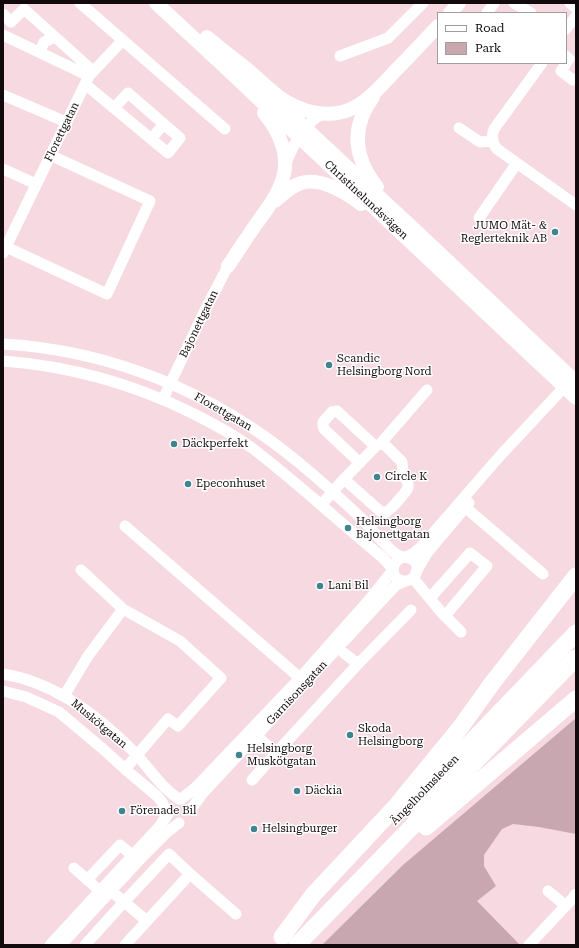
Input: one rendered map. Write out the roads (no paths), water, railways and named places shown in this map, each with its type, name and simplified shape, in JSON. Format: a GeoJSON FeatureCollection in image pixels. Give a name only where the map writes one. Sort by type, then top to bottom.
{"type":"FeatureCollection","features":[{"type":"Feature","properties":{"kind":"highway"},"geometry":{"type":"LineString","coordinates":[[278,941],[313,895],[397,805],[455,734],[576,576]]}},
{"type":"Feature","properties":{"kind":"highway","name":"Ängelholmsleden"},"geometry":{"type":"LineString","coordinates":[[278,941],[576,633]]}},
{"type":"Feature","properties":{"kind":"highway","name":"Ängelholmsleden"},"geometry":{"type":"LineString","coordinates":[[297,945],[576,658]]}},
{"type":"Feature","properties":{"kind":"highway"},"geometry":{"type":"LineString","coordinates":[[367,873],[407,842],[576,699]]}},
{"type":"Feature","properties":{"kind":"main road","name":"Christinelundsvägen"},"geometry":{"type":"LineString","coordinates":[[156,3],[225,67],[418,232],[571,384]]}},
{"type":"Feature","properties":{"kind":"main road","name":"Christinelundsvägen"},"geometry":{"type":"LineString","coordinates":[[170,3],[207,37],[434,264],[571,384]]}},
{"type":"Feature","properties":{"kind":"main road"},"geometry":{"type":"LineString","coordinates":[[451,12],[459,3]]}},
{"type":"Feature","properties":{"kind":"main road"},"geometry":{"type":"LineString","coordinates":[[207,37],[280,97],[294,106],[323,114],[349,110],[365,100],[382,85],[437,27]]}},
{"type":"Feature","properties":{"kind":"main road"},"geometry":{"type":"LineString","coordinates":[[225,67],[273,125],[281,142],[285,166],[281,183],[270,205],[228,266]]}},
{"type":"Feature","properties":{"kind":"main road"},"geometry":{"type":"LineString","coordinates":[[382,85],[368,104],[360,122],[358,150],[370,179],[418,232]]}},
{"type":"Feature","properties":{"kind":"main road"},"geometry":{"type":"LineString","coordinates":[[270,205],[292,187],[301,183],[318,183],[327,186],[338,190],[359,203],[434,264]]}},
{"type":"Feature","properties":{"kind":"street"},"geometry":{"type":"LineString","coordinates":[[80,3],[225,129]]}},
{"type":"Feature","properties":{"kind":"street"},"geometry":{"type":"LineString","coordinates":[[340,56],[388,38],[423,3]]}},
{"type":"Feature","properties":{"kind":"street"},"geometry":{"type":"LineString","coordinates":[[488,12],[494,3]]}},
{"type":"Feature","properties":{"kind":"street"},"geometry":{"type":"LineString","coordinates":[[514,3],[529,12]]}},
{"type":"Feature","properties":{"kind":"street"},"geometry":{"type":"LineString","coordinates":[[570,3],[576,8]]}},
{"type":"Feature","properties":{"kind":"street"},"geometry":{"type":"LineString","coordinates":[[89,77],[3,34],[6,28],[24,9],[55,37],[89,77],[114,108],[151,139],[168,153],[180,138],[128,93],[114,108]]}},
{"type":"Feature","properties":{"kind":"street"},"geometry":{"type":"LineString","coordinates":[[3,14],[11,22]]}},
{"type":"Feature","properties":{"kind":"street"},"geometry":{"type":"LineString","coordinates":[[567,29],[576,16]]}},
{"type":"Feature","properties":{"kind":"street"},"geometry":{"type":"LineString","coordinates":[[40,52],[44,42],[55,37]]}},
{"type":"Feature","properties":{"kind":"street","name":"Florettgatan"},"geometry":{"type":"LineString","coordinates":[[5,250],[89,77],[122,40]]}},
{"type":"Feature","properties":{"kind":"street"},"geometry":{"type":"LineString","coordinates":[[541,64],[494,129],[492,141],[497,149],[576,205]]}},
{"type":"Feature","properties":{"kind":"street"},"geometry":{"type":"LineString","coordinates":[[565,64],[560,71],[572,80]]}},
{"type":"Feature","properties":{"kind":"street"},"geometry":{"type":"LineString","coordinates":[[3,95],[66,122]]}},
{"type":"Feature","properties":{"kind":"street"},"geometry":{"type":"LineString","coordinates":[[285,166],[302,133],[311,121],[317,116],[323,114]]}},
{"type":"Feature","properties":{"kind":"street"},"geometry":{"type":"LineString","coordinates":[[151,139],[164,124]]}},
{"type":"Feature","properties":{"kind":"street"},"geometry":{"type":"LineString","coordinates":[[459,128],[480,142],[492,141]]}},
{"type":"Feature","properties":{"kind":"street"},"geometry":{"type":"LineString","coordinates":[[5,250],[107,294],[150,201],[50,155]]}},
{"type":"Feature","properties":{"kind":"street"},"geometry":{"type":"LineString","coordinates":[[479,218],[517,163]]}},
{"type":"Feature","properties":{"kind":"street"},"geometry":{"type":"LineString","coordinates":[[3,169],[36,184]]}},
{"type":"Feature","properties":{"kind":"street","name":"Bajonettgatan"},"geometry":{"type":"LineString","coordinates":[[163,399],[204,312],[228,266]]}},
{"type":"Feature","properties":{"kind":"street","name":"Florettgatan"},"geometry":{"type":"LineString","coordinates":[[3,344],[37,347],[78,354],[132,368],[170,383],[216,406],[251,427],[298,462],[360,517],[392,552],[405,557]]}},
{"type":"Feature","properties":{"kind":"street","name":"Florettgatan"},"geometry":{"type":"LineString","coordinates":[[3,361],[36,364],[89,374],[163,399],[205,420],[252,448],[382,557],[393,570]]}},
{"type":"Feature","properties":{"kind":"street","name":"Garnisonsgatan"},"geometry":{"type":"LineString","coordinates":[[61,945],[132,855],[159,827],[167,813],[170,803],[173,800],[180,799],[196,787],[300,678],[370,599],[393,570],[395,563],[400,558],[414,553],[421,547],[499,457],[571,384]]}},
{"type":"Feature","properties":{"kind":"street"},"geometry":{"type":"LineString","coordinates":[[321,505],[344,479],[378,445],[427,390]]}},
{"type":"Feature","properties":{"kind":"street"},"geometry":{"type":"LineString","coordinates":[[344,479],[381,512],[386,512],[390,509],[408,488],[401,460],[385,445],[378,445],[339,412],[334,411],[323,424],[324,430],[360,463]]}},
{"type":"Feature","properties":{"kind":"street","name":"Garnisonsgatan"},"geometry":{"type":"LineString","coordinates":[[50,945],[166,833],[179,823],[189,819],[192,808],[203,793],[396,586],[412,577],[428,553],[483,484],[499,457]]}},
{"type":"Feature","properties":{"kind":"street"},"geometry":{"type":"LineString","coordinates":[[360,517],[372,504]]}},
{"type":"Feature","properties":{"kind":"street"},"geometry":{"type":"LineString","coordinates":[[465,507],[543,574]]}},
{"type":"Feature","properties":{"kind":"street"},"geometry":{"type":"LineString","coordinates":[[125,526],[300,678]]}},
{"type":"Feature","properties":{"kind":"street"},"geometry":{"type":"LineString","coordinates":[[430,598],[470,553],[487,566],[445,616]]}},
{"type":"Feature","properties":{"kind":"street"},"geometry":{"type":"LineString","coordinates":[[393,570],[396,577],[401,580],[412,577],[417,569],[415,563],[411,559],[405,557]]}},
{"type":"Feature","properties":{"kind":"street"},"geometry":{"type":"LineString","coordinates":[[80,570],[123,609],[180,641],[220,678],[178,726],[168,719],[125,769]]}},
{"type":"Feature","properties":{"kind":"street"},"geometry":{"type":"LineString","coordinates":[[412,577],[445,616],[461,632]]}},
{"type":"Feature","properties":{"kind":"street"},"geometry":{"type":"LineString","coordinates":[[64,696],[88,656],[123,609]]}},
{"type":"Feature","properties":{"kind":"street"},"geometry":{"type":"LineString","coordinates":[[252,780],[358,664],[411,610]]}},
{"type":"Feature","properties":{"kind":"street"},"geometry":{"type":"LineString","coordinates":[[344,653],[358,664]]}},
{"type":"Feature","properties":{"kind":"street","name":"Muskötgatan"},"geometry":{"type":"LineString","coordinates":[[3,674],[22,678],[64,696],[88,712],[114,733],[165,786],[180,799]]}},
{"type":"Feature","properties":{"kind":"street","name":"Muskötgatan"},"geometry":{"type":"LineString","coordinates":[[3,691],[26,697],[59,712],[157,796],[162,802],[167,813]]}},
{"type":"Feature","properties":{"kind":"street"},"geometry":{"type":"LineString","coordinates":[[257,736],[276,753]]}},
{"type":"Feature","properties":{"kind":"street"},"geometry":{"type":"LineString","coordinates":[[180,799],[187,801],[192,808]]}},
{"type":"Feature","properties":{"kind":"street"},"geometry":{"type":"LineString","coordinates":[[167,813],[173,822],[179,823]]}},
{"type":"Feature","properties":{"kind":"street"},"geometry":{"type":"LineString","coordinates":[[87,880],[120,846],[132,855]]}},
{"type":"Feature","properties":{"kind":"street"},"geometry":{"type":"LineString","coordinates":[[85,945],[169,854],[236,914]]}},
{"type":"Feature","properties":{"kind":"street"},"geometry":{"type":"LineString","coordinates":[[74,868],[87,880],[124,902],[147,921]]}},
{"type":"Feature","properties":{"kind":"street"},"geometry":{"type":"LineString","coordinates":[[125,945],[190,874]]}},
{"type":"Feature","properties":{"kind":"street"},"geometry":{"type":"LineString","coordinates":[[529,945],[573,901],[548,891]]}},
{"type":"Feature","properties":{"kind":"place","name":"JUMO Mät- & Reglerteknik AB"},"geometry":{"type":"Point","coordinates":[555,232]}},
{"type":"Feature","properties":{"kind":"place","name":"Scandic Helsingborg Nord"},"geometry":{"type":"Point","coordinates":[329,365]}},
{"type":"Feature","properties":{"kind":"place","name":"Däckperfekt"},"geometry":{"type":"Point","coordinates":[174,444]}},
{"type":"Feature","properties":{"kind":"place","name":"Circle K"},"geometry":{"type":"Point","coordinates":[377,477]}},
{"type":"Feature","properties":{"kind":"place","name":"Epeconhuset"},"geometry":{"type":"Point","coordinates":[188,484]}},
{"type":"Feature","properties":{"kind":"place","name":"Helsingborg Bajonettgatan"},"geometry":{"type":"Point","coordinates":[348,528]}},
{"type":"Feature","properties":{"kind":"place","name":"Lani Bil"},"geometry":{"type":"Point","coordinates":[320,586]}},
{"type":"Feature","properties":{"kind":"place","name":"Skoda Helsingborg"},"geometry":{"type":"Point","coordinates":[350,735]}},
{"type":"Feature","properties":{"kind":"place","name":"Helsingborg Muskötgatan"},"geometry":{"type":"Point","coordinates":[239,755]}},
{"type":"Feature","properties":{"kind":"place","name":"Däckia"},"geometry":{"type":"Point","coordinates":[297,791]}},
{"type":"Feature","properties":{"kind":"place","name":"Förenade Bil"},"geometry":{"type":"Point","coordinates":[122,811]}},
{"type":"Feature","properties":{"kind":"place","name":"Helsingburger"},"geometry":{"type":"Point","coordinates":[254,829]}}]}
